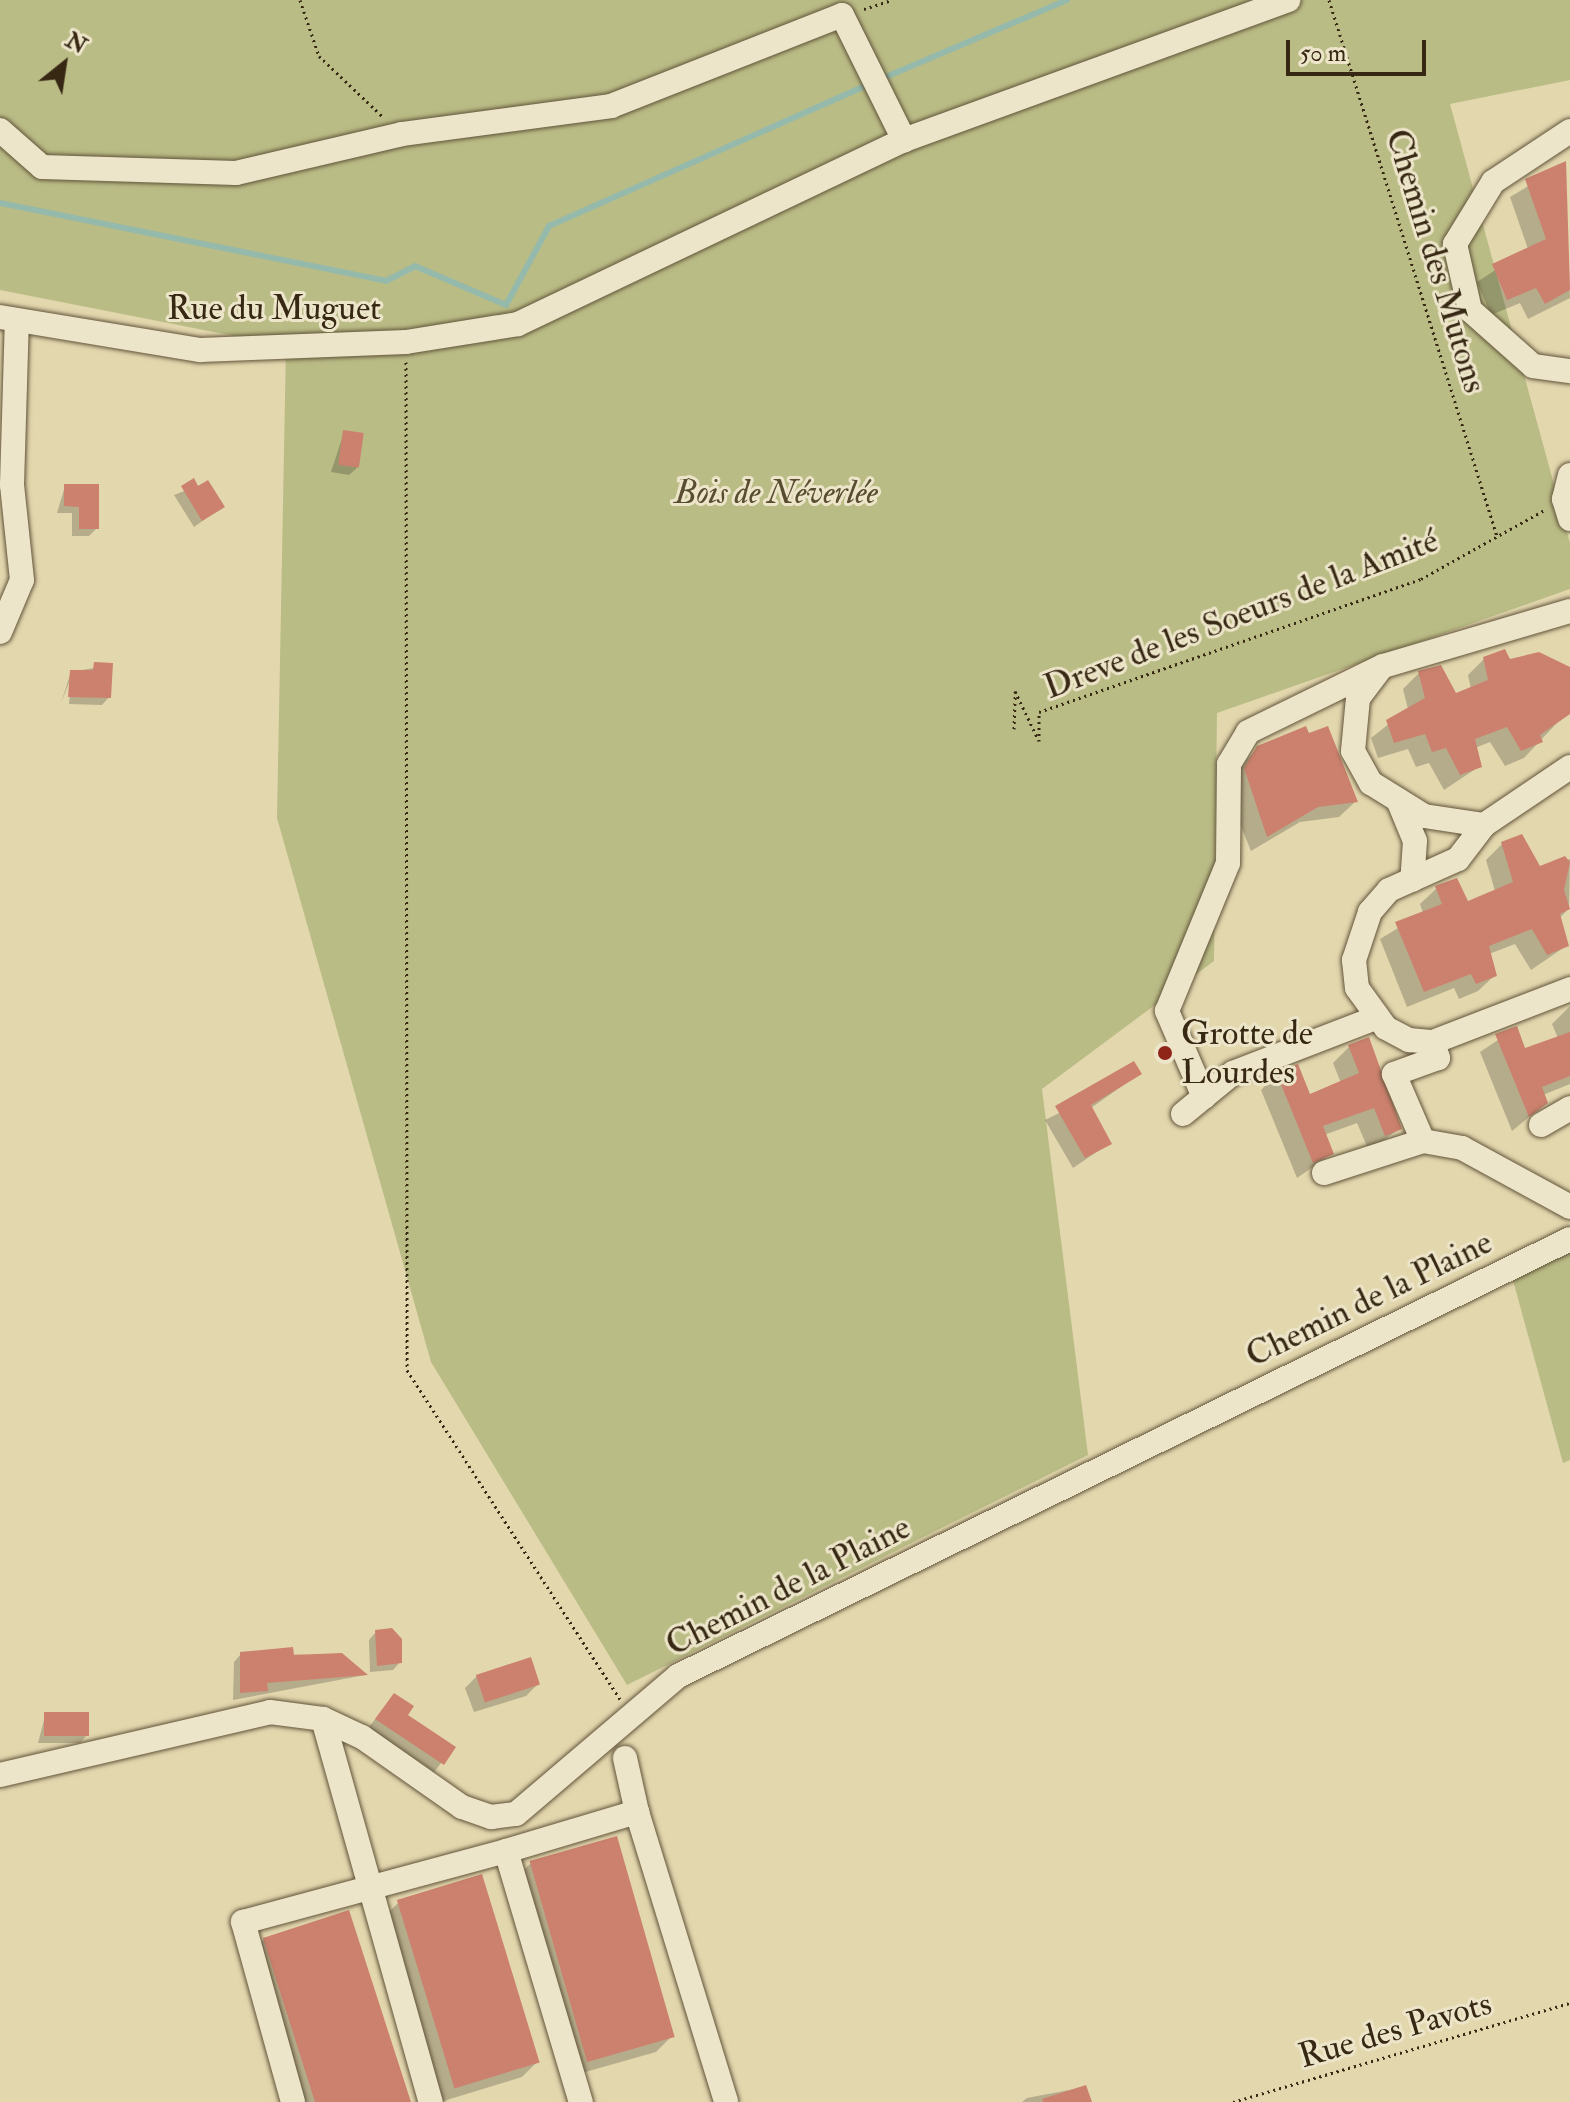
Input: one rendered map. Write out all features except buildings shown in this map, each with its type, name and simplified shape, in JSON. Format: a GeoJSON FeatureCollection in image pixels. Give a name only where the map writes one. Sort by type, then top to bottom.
{"type":"FeatureCollection","features":[{"type":"Feature","properties":{"kind":"street","name":"Rue du Muguet"},"geometry":{"type":"LineString","coordinates":[[8,319],[200,350],[406,342],[518,324],[904,140],[1288,0]]}},
{"type":"Feature","properties":{"kind":"street"},"geometry":{"type":"LineString","coordinates":[[0,130],[42,167],[236,173],[402,134],[611,106],[842,15],[904,140]]}},
{"type":"Feature","properties":{"kind":"street"},"geometry":{"type":"LineString","coordinates":[[1570,131],[1493,182],[1455,244],[1470,310],[1533,366],[1570,371]]}},
{"type":"Feature","properties":{"kind":"street"},"geometry":{"type":"LineString","coordinates":[[0,632],[22,580],[12,485],[8,319]]}},
{"type":"Feature","properties":{"kind":"street"},"geometry":{"type":"LineString","coordinates":[[1567,509],[1570,475]]}},
{"type":"Feature","properties":{"kind":"street"},"geometry":{"type":"LineString","coordinates":[[1204,1097],[1167,1011],[1228,863],[1229,764],[1248,732],[1383,666],[1570,611]]}},
{"type":"Feature","properties":{"kind":"street"},"geometry":{"type":"LineString","coordinates":[[1383,666],[1358,698],[1353,751],[1371,783],[1424,816],[1484,825]]}},
{"type":"Feature","properties":{"kind":"street"},"geometry":{"type":"LineString","coordinates":[[1570,767],[1484,825],[1458,859],[1389,890],[1370,912],[1354,960],[1357,988],[1378,1017],[1409,1040],[1433,1042],[1570,989]]}},
{"type":"Feature","properties":{"kind":"street"},"geometry":{"type":"LineString","coordinates":[[1398,800],[1415,841],[1412,880]]}},
{"type":"Feature","properties":{"kind":"street"},"geometry":{"type":"LineString","coordinates":[[1183,1114],[1233,1073],[1378,1017]]}},
{"type":"Feature","properties":{"kind":"street"},"geometry":{"type":"LineString","coordinates":[[1423,1141],[1394,1074],[1438,1058],[1433,1042]]}},
{"type":"Feature","properties":{"kind":"street"},"geometry":{"type":"LineString","coordinates":[[1541,1125],[1570,1108]]}},
{"type":"Feature","properties":{"kind":"street"},"geometry":{"type":"LineString","coordinates":[[1324,1173],[1423,1141],[1462,1148],[1570,1207]]}},
{"type":"Feature","properties":{"kind":"street","name":"Chemin de la Plaine"},"geometry":{"type":"LineString","coordinates":[[0,1775],[270,1712],[323,1719],[462,1807],[491,1817],[516,1814],[634,1721],[678,1676],[1570,1239]]}},
{"type":"Feature","properties":{"kind":"street"},"geometry":{"type":"LineString","coordinates":[[323,1719],[367,1886],[431,2102]]}},
{"type":"Feature","properties":{"kind":"street"},"geometry":{"type":"LineString","coordinates":[[625,1758],[637,1812],[726,2102]]}},
{"type":"Feature","properties":{"kind":"street"},"geometry":{"type":"LineString","coordinates":[[293,2102],[243,1922],[637,1812]]}},
{"type":"Feature","properties":{"kind":"street"},"geometry":{"type":"LineString","coordinates":[[506,1851],[581,2102]]}},
{"type":"Feature","properties":{"kind":"path"},"geometry":{"type":"LineString","coordinates":[[300,0],[319,56],[402,134]]}},
{"type":"Feature","properties":{"kind":"path"},"geometry":{"type":"LineString","coordinates":[[842,15],[892,0]]}},
{"type":"Feature","properties":{"kind":"path","name":"Chemin des Mutons"},"geometry":{"type":"LineString","coordinates":[[1329,0],[1497,536]]}},
{"type":"Feature","properties":{"kind":"path"},"geometry":{"type":"LineString","coordinates":[[406,342],[407,1370],[634,1721]]}},
{"type":"Feature","properties":{"kind":"path","name":"Dreve de les Soeurs de la Amité"},"geometry":{"type":"LineString","coordinates":[[1014,729],[1015,691],[1039,741],[1039,712],[1421,579],[1497,536],[1567,509]]}},
{"type":"Feature","properties":{"kind":"path","name":"Rue des Pavots"},"geometry":{"type":"LineString","coordinates":[[1233,2102],[1570,2003]]}},
{"type":"Feature","properties":{"kind":"green space","name":"Bois de Néverlée"},"geometry":{"type":"Polygon","coordinates":[[[0,0],[1570,0],[1570,80],[1450,104],[1570,543],[1570,589],[1217,713],[1214,961],[1042,1089],[1088,1455],[627,1685],[431,1362],[277,818],[286,346],[0,290],[0,0]]]}},
{"type":"Feature","properties":{"kind":"green space"},"geometry":{"type":"Polygon","coordinates":[[[1570,1247],[1570,1460],[1563,1463],[1511,1273],[1570,1247]]]}},
{"type":"Feature","properties":{"kind":"waterway"},"geometry":{"type":"LineString","coordinates":[[881,79],[1067,0]]}},
{"type":"Feature","properties":{"kind":"waterway"},"geometry":{"type":"LineString","coordinates":[[0,203],[386,281],[415,266],[506,305],[549,226],[871,83]]}},
{"type":"Feature","properties":{"kind":"place","name":"Grotte de Lourdes"},"geometry":{"type":"Point","coordinates":[1165,1053]}}]}
